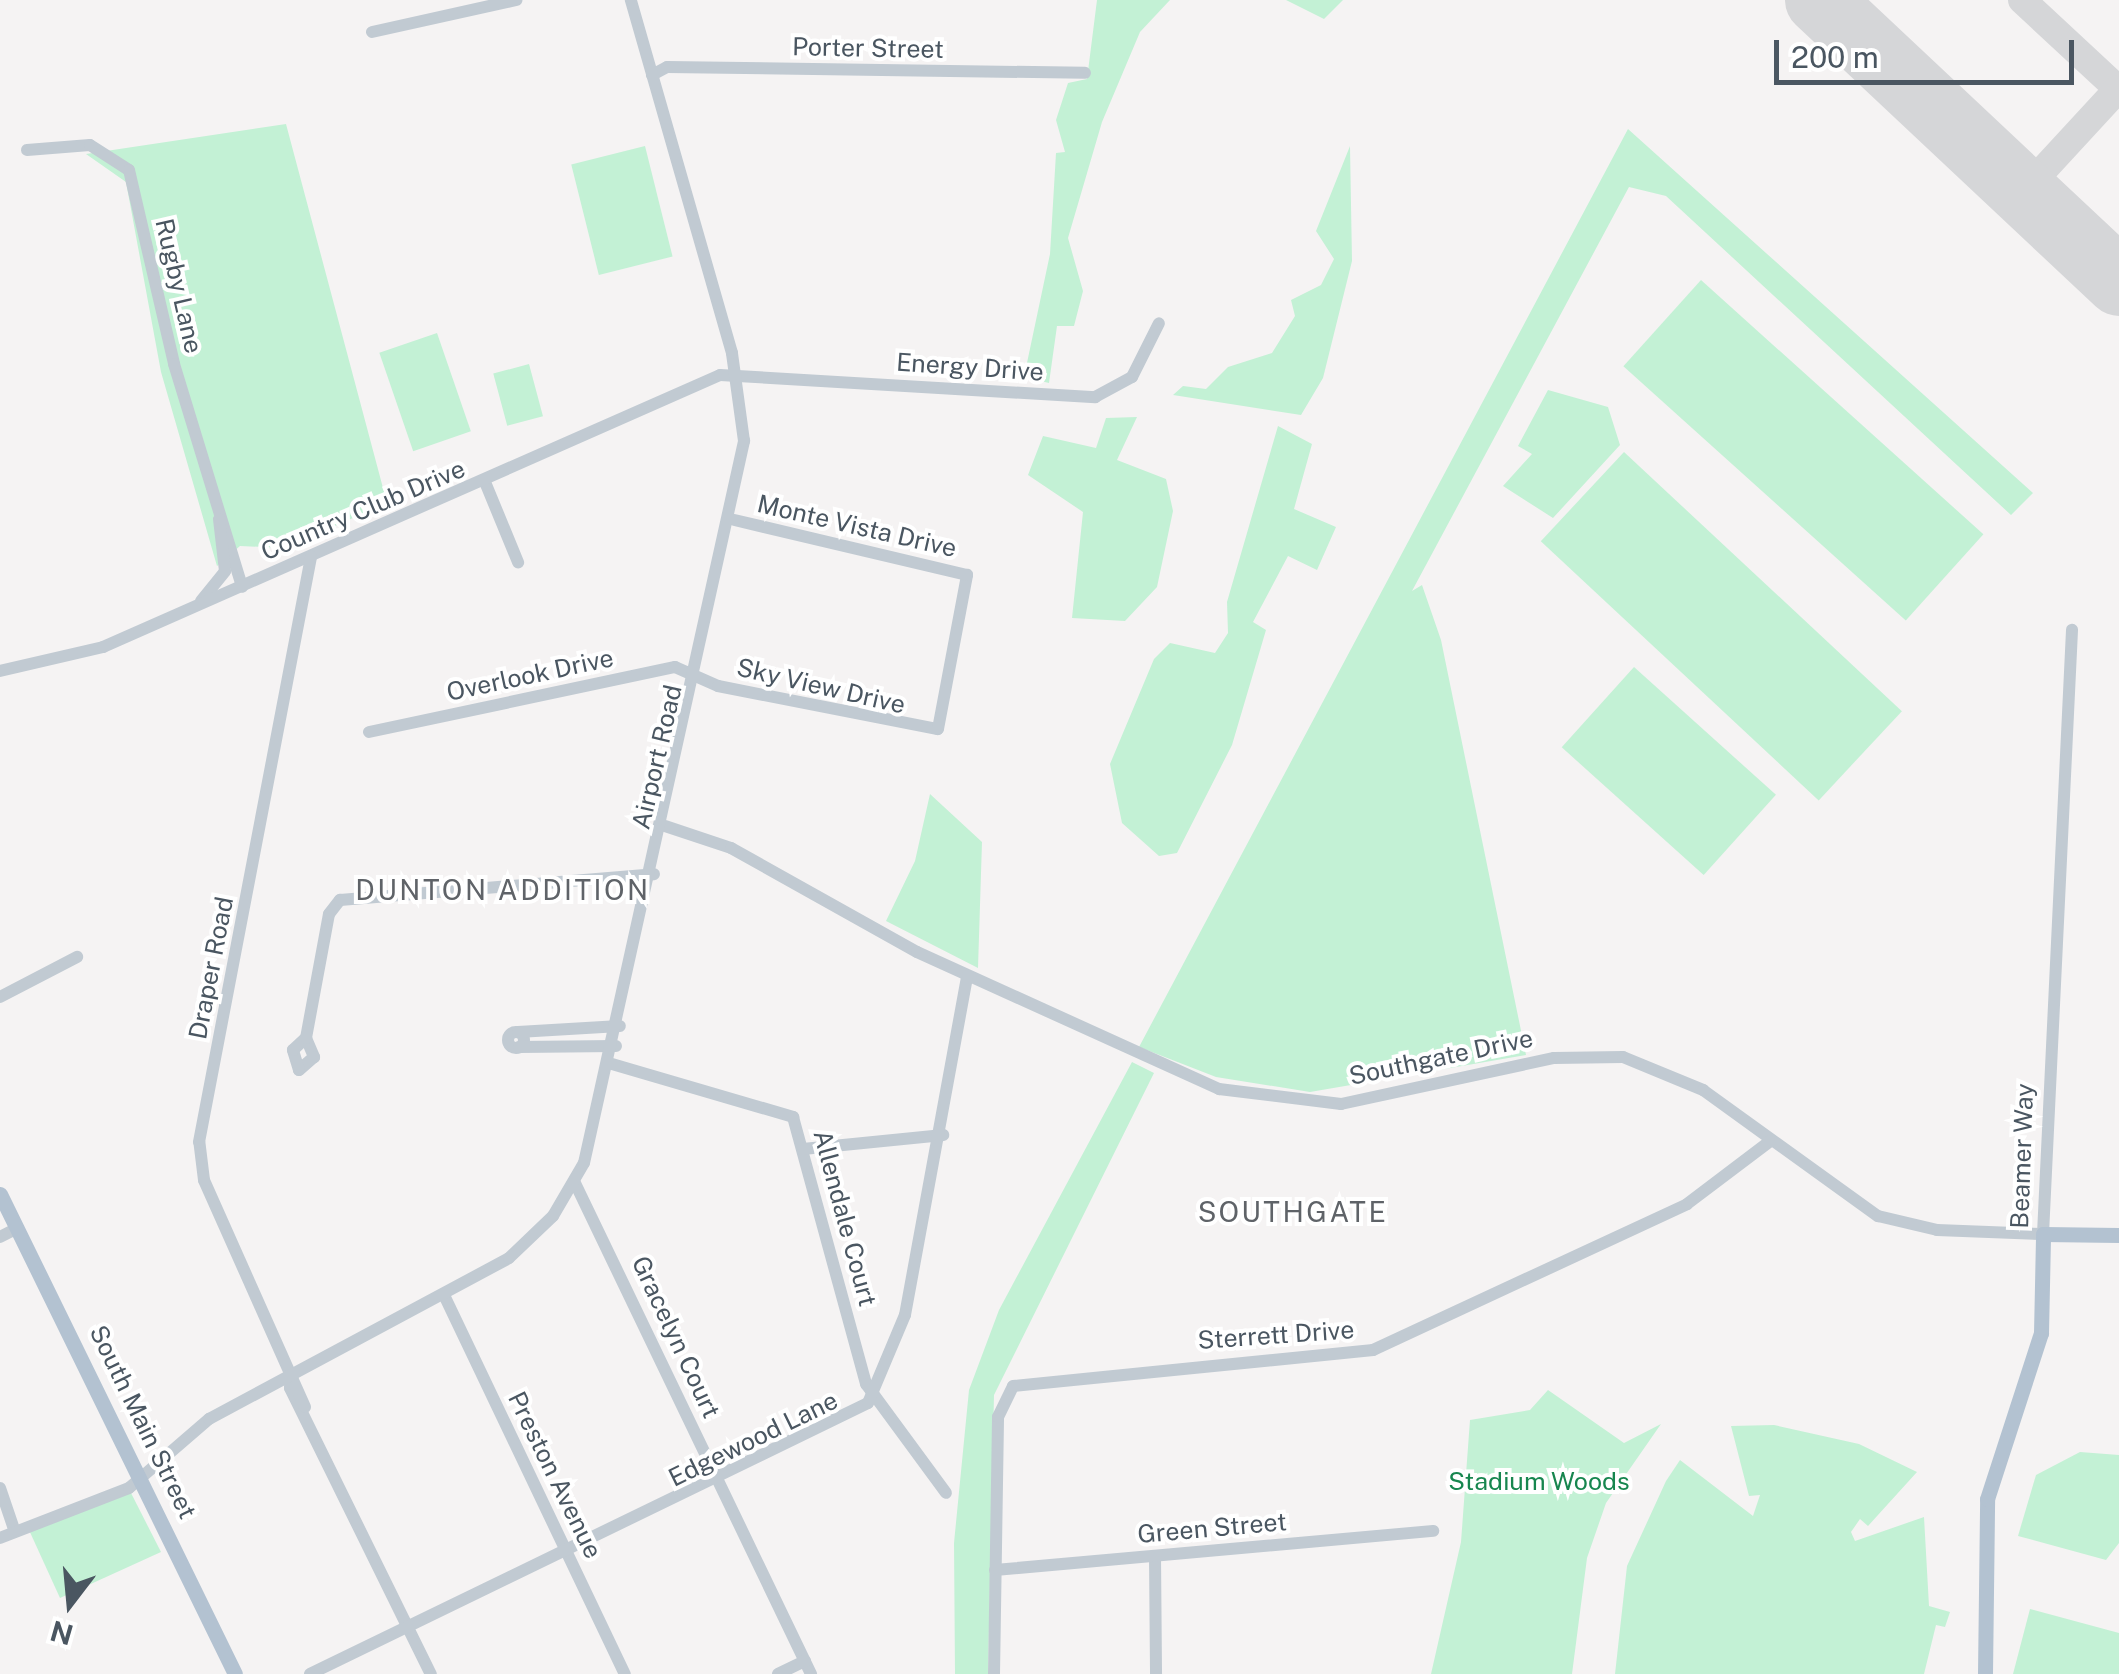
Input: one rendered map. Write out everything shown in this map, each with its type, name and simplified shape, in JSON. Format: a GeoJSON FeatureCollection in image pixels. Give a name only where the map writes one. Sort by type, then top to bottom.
{"type":"FeatureCollection","features":[{"type":"Feature","properties":{"kind":"main road","name":"South Main Street"},"geometry":{"type":"LineString","coordinates":[[0,1194],[235,1674]]}},
{"type":"Feature","properties":{"kind":"main road","name":"Southgate Drive"},"geometry":{"type":"LineString","coordinates":[[2043,1234],[2119,1235]]}},
{"type":"Feature","properties":{"kind":"main road","name":"Beamer Way"},"geometry":{"type":"LineString","coordinates":[[1985,1674],[1987,1499],[2041,1333],[2043,1234]]}},
{"type":"Feature","properties":{"kind":"street"},"geometry":{"type":"LineString","coordinates":[[372,32],[516,0]]}},
{"type":"Feature","properties":{"kind":"street","name":"Airport Road"},"geometry":{"type":"LineString","coordinates":[[0,1538],[141,1476],[209,1420],[444,1295],[521,1248],[575,1183],[612,1064],[734,520],[744,441],[737,373],[631,0]]}},
{"type":"Feature","properties":{"kind":"street","name":"Porter Street"},"geometry":{"type":"LineString","coordinates":[[652,76],[668,67],[1085,73]]}},
{"type":"Feature","properties":{"kind":"street","name":"Rugby Lane"},"geometry":{"type":"LineString","coordinates":[[28,150],[90,145],[129,170],[218,519],[242,586]]}},
{"type":"Feature","properties":{"kind":"street","name":"Energy Drive"},"geometry":{"type":"LineString","coordinates":[[737,373],[1096,396],[1132,377],[1159,322]]}},
{"type":"Feature","properties":{"kind":"street","name":"Country Club Drive"},"geometry":{"type":"LineString","coordinates":[[0,671],[78,656],[737,373]]}},
{"type":"Feature","properties":{"kind":"street"},"geometry":{"type":"LineString","coordinates":[[484,482],[518,562]]}},
{"type":"Feature","properties":{"kind":"street","name":"Rugby Lane"},"geometry":{"type":"LineString","coordinates":[[195,606],[224,574],[218,519]]}},
{"type":"Feature","properties":{"kind":"street","name":"Monte Vista Drive"},"geometry":{"type":"LineString","coordinates":[[734,520],[969,578],[935,732]]}},
{"type":"Feature","properties":{"kind":"street","name":"Draper Road"},"geometry":{"type":"LineString","coordinates":[[311,557],[199,1142],[204,1180],[292,1373],[290,1388],[305,1407],[430,1674]]}},
{"type":"Feature","properties":{"kind":"street","name":"Beamer Way"},"geometry":{"type":"LineString","coordinates":[[2043,1234],[2072,630]]}},
{"type":"Feature","properties":{"kind":"street","name":"Overlook Drive"},"geometry":{"type":"LineString","coordinates":[[369,732],[675,667],[699,674]]}},
{"type":"Feature","properties":{"kind":"street","name":"Sky View Drive"},"geometry":{"type":"LineString","coordinates":[[699,674],[935,732]]}},
{"type":"Feature","properties":{"kind":"street","name":"Southgate Drive"},"geometry":{"type":"LineString","coordinates":[[665,826],[731,848],[966,976],[1177,1075],[1252,1097],[1367,1101],[1530,1063],[1599,1055],[1650,1064],[1878,1216],[1936,1230],[2043,1234]]}},
{"type":"Feature","properties":{"kind":"street"},"geometry":{"type":"LineString","coordinates":[[306,1038],[340,900],[654,874]]}},
{"type":"Feature","properties":{"kind":"street"},"geometry":{"type":"LineString","coordinates":[[0,997],[78,957]]}},
{"type":"Feature","properties":{"kind":"street","name":"Edgewood Lane"},"geometry":{"type":"LineString","coordinates":[[310,1674],[845,1421],[872,1398],[906,1315],[942,1136],[966,976]]}},
{"type":"Feature","properties":{"kind":"street"},"geometry":{"type":"LineString","coordinates":[[616,1046],[520,1047],[508,1041],[518,1032],[620,1026]]}},
{"type":"Feature","properties":{"kind":"street","name":"Allendale Court"},"geometry":{"type":"LineString","coordinates":[[612,1064],[783,1110],[803,1149],[872,1398],[946,1493]]}},
{"type":"Feature","properties":{"kind":"street"},"geometry":{"type":"LineString","coordinates":[[803,1149],[942,1136]]}},
{"type":"Feature","properties":{"kind":"street","name":"Sterrett Drive"},"geometry":{"type":"LineString","coordinates":[[995,1570],[998,1417],[1013,1386],[1373,1350],[1688,1204],[1769,1142]]}},
{"type":"Feature","properties":{"kind":"street","name":"Gracelyn Court"},"geometry":{"type":"LineString","coordinates":[[575,1183],[808,1668]]}},
{"type":"Feature","properties":{"kind":"street"},"geometry":{"type":"LineString","coordinates":[[0,1238],[18,1228]]}},
{"type":"Feature","properties":{"kind":"street","name":"Preston Avenue"},"geometry":{"type":"LineString","coordinates":[[444,1295],[625,1674]]}},
{"type":"Feature","properties":{"kind":"street"},"geometry":{"type":"LineString","coordinates":[[0,1488],[15,1532]]}},
{"type":"Feature","properties":{"kind":"street","name":"Green Street"},"geometry":{"type":"LineString","coordinates":[[995,1570],[1434,1531]]}},
{"type":"Feature","properties":{"kind":"street"},"geometry":{"type":"LineString","coordinates":[[1155,1556],[1156,1674]]}},
{"type":"Feature","properties":{"kind":"street"},"geometry":{"type":"LineString","coordinates":[[994,1674],[995,1570]]}},
{"type":"Feature","properties":{"kind":"street"},"geometry":{"type":"LineString","coordinates":[[778,1674],[808,1668]]}},
{"type":"Feature","properties":{"kind":"green space"},"geometry":{"type":"Polygon","coordinates":[[[1097,0],[1170,0],[1140,32],[1102,122],[1068,238],[1083,291],[1074,326],[1057,326],[1049,383],[1024,377],[1050,254],[1056,153],[1065,152],[1056,120],[1068,83],[1087,79],[1097,0]]]}},
{"type":"Feature","properties":{"kind":"green space"},"geometry":{"type":"Polygon","coordinates":[[[1286,0],[1343,0],[1324,19],[1286,0]]]}},
{"type":"Feature","properties":{"kind":"green space"},"geometry":{"type":"Polygon","coordinates":[[[286,124],[387,503],[285,548],[240,546],[217,566],[161,372],[126,182],[86,154],[286,124]]]}},
{"type":"Feature","properties":{"kind":"green space"},"geometry":{"type":"Polygon","coordinates":[[[1628,129],[2033,493],[2011,515],[1666,196],[1629,187],[1412,591],[1422,585],[1441,640],[1526,1055],[1310,1092],[1216,1077],[1139,1047],[1628,129]]]}},
{"type":"Feature","properties":{"kind":"green space"},"geometry":{"type":"Polygon","coordinates":[[[645,146],[673,257],[599,275],[571,164],[645,146]]]}},
{"type":"Feature","properties":{"kind":"green space"},"geometry":{"type":"Polygon","coordinates":[[[1350,146],[1352,261],[1323,378],[1301,415],[1173,395],[1183,386],[1206,389],[1228,367],[1272,353],[1295,316],[1291,300],[1321,285],[1334,259],[1316,231],[1350,146]]]}},
{"type":"Feature","properties":{"kind":"green space"},"geometry":{"type":"Polygon","coordinates":[[[1701,280],[1983,534],[1906,620],[1623,366],[1701,280]]]}},
{"type":"Feature","properties":{"kind":"green space"},"geometry":{"type":"Polygon","coordinates":[[[437,333],[471,431],[413,451],[379,353],[437,333]]]}},
{"type":"Feature","properties":{"kind":"green space"},"geometry":{"type":"Polygon","coordinates":[[[529,364],[543,416],[507,426],[493,374],[529,364]]]}},
{"type":"Feature","properties":{"kind":"green space"},"geometry":{"type":"Polygon","coordinates":[[[1548,390],[1608,407],[1620,445],[1553,518],[1503,486],[1532,454],[1518,446],[1548,390]]]}},
{"type":"Feature","properties":{"kind":"green space"},"geometry":{"type":"Polygon","coordinates":[[[1137,417],[1117,460],[1166,479],[1173,511],[1157,587],[1125,621],[1072,618],[1083,512],[1028,475],[1043,436],[1096,448],[1106,418],[1137,417]]]}},
{"type":"Feature","properties":{"kind":"green space"},"geometry":{"type":"Polygon","coordinates":[[[1278,426],[1312,444],[1294,509],[1336,527],[1317,570],[1288,556],[1253,622],[1266,630],[1232,745],[1177,853],[1159,856],[1122,823],[1110,764],[1154,659],[1170,643],[1215,653],[1228,633],[1227,602],[1278,426]]]}},
{"type":"Feature","properties":{"kind":"green space"},"geometry":{"type":"Polygon","coordinates":[[[1624,452],[1902,711],[1819,800],[1541,541],[1624,452]]]}},
{"type":"Feature","properties":{"kind":"green space"},"geometry":{"type":"Polygon","coordinates":[[[1634,667],[1776,795],[1704,875],[1562,747],[1634,667]]]}},
{"type":"Feature","properties":{"kind":"green space"},"geometry":{"type":"Polygon","coordinates":[[[930,794],[982,842],[978,968],[886,921],[915,861],[930,794]]]}},
{"type":"Feature","properties":{"kind":"green space"},"geometry":{"type":"Polygon","coordinates":[[[1132,1062],[1154,1073],[994,1395],[988,1674],[955,1674],[954,1543],[969,1390],[999,1310],[1132,1062]]]}},
{"type":"Feature","properties":{"kind":"green space","name":"Stadium Woods"},"geometry":{"type":"Polygon","coordinates":[[[1548,1390],[1624,1443],[1661,1424],[1606,1503],[1587,1558],[1572,1674],[1431,1674],[1461,1542],[1470,1420],[1530,1410],[1548,1390]]]}},
{"type":"Feature","properties":{"kind":"green space"},"geometry":{"type":"Polygon","coordinates":[[[1774,1425],[1859,1444],[1917,1472],[1868,1526],[1860,1519],[1851,1532],[1855,1541],[1924,1517],[1929,1606],[1950,1612],[1945,1627],[1936,1625],[1924,1674],[1615,1674],[1627,1566],[1666,1481],[1680,1460],[1753,1516],[1760,1495],[1749,1496],[1731,1426],[1774,1425]]]}},
{"type":"Feature","properties":{"kind":"green space"},"geometry":{"type":"Polygon","coordinates":[[[2080,1452],[2119,1455],[2119,1543],[2106,1560],[2018,1536],[2036,1475],[2080,1452]]]}},
{"type":"Feature","properties":{"kind":"green space"},"geometry":{"type":"Polygon","coordinates":[[[131,1493],[161,1552],[60,1598],[29,1530],[131,1493]]]}},
{"type":"Feature","properties":{"kind":"green space"},"geometry":{"type":"Polygon","coordinates":[[[2030,1609],[2119,1633],[2119,1674],[2013,1674],[2030,1609]]]}},
{"type":"Feature","properties":{"kind":"taxiway"},"geometry":{"type":"LineString","coordinates":[[2022,0],[2119,90]]}},
{"type":"Feature","properties":{"kind":"taxiway"},"geometry":{"type":"LineString","coordinates":[[2023,192],[2118,89]]}},
{"type":"Feature","properties":{"kind":"runway"},"geometry":{"type":"LineString","coordinates":[[1819,0],[2119,282]]}},
{"type":"Feature","properties":{"kind":"district","name":"DUNTON ADDITION"},"geometry":{"type":"Point","coordinates":[503,890]}},
{"type":"Feature","properties":{"kind":"district","name":"SOUTHGATE"},"geometry":{"type":"Point","coordinates":[1293,1212]}}]}
